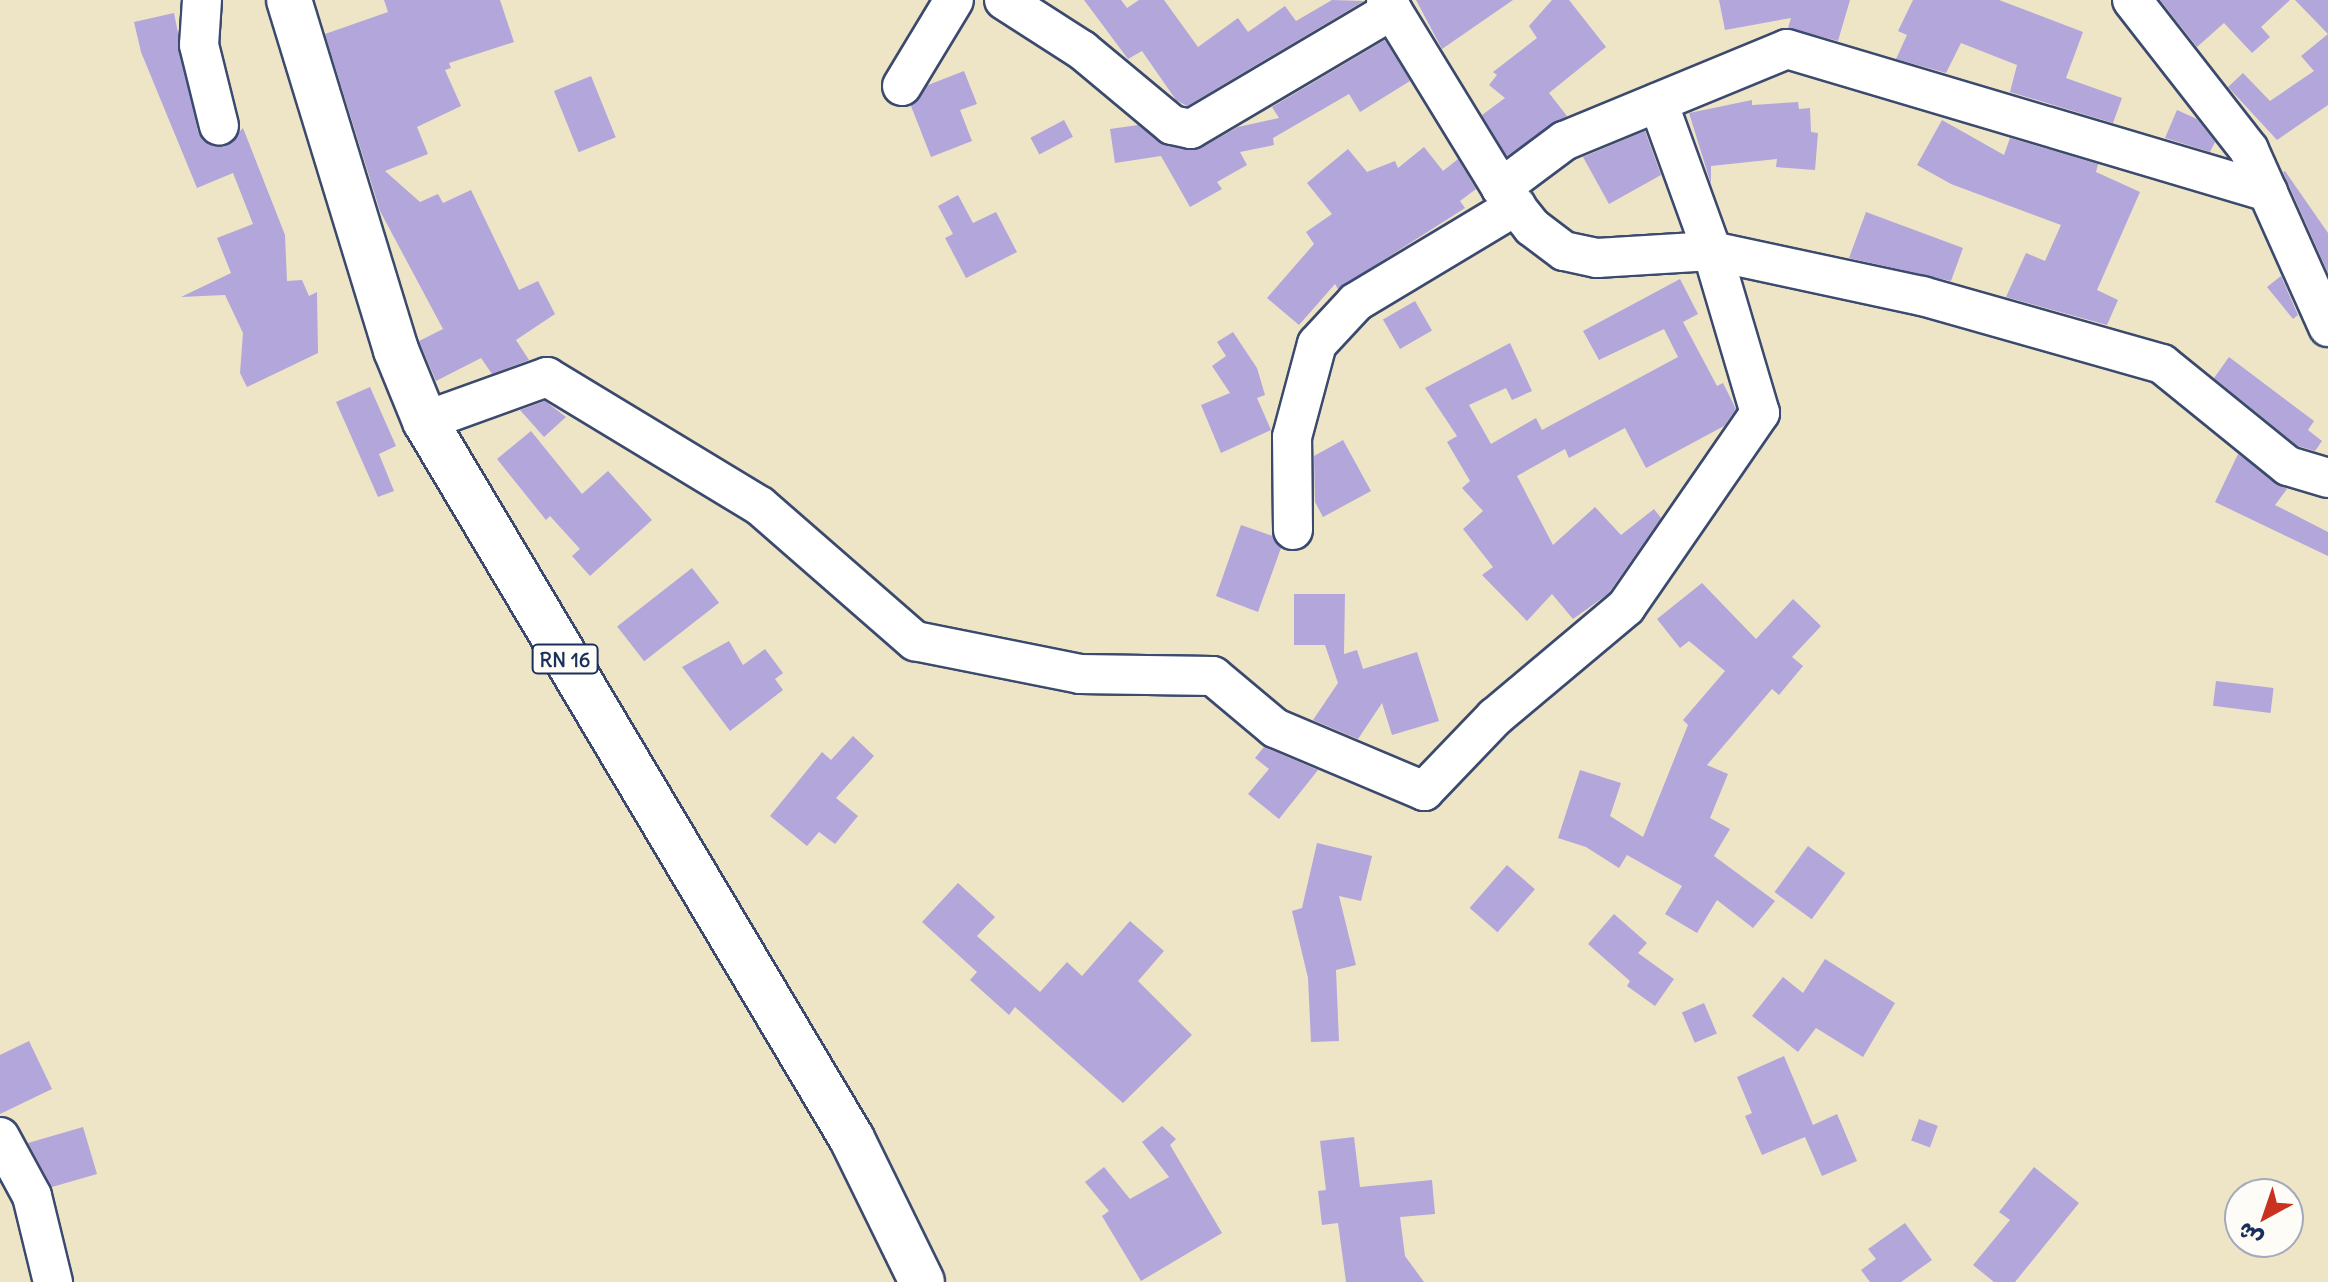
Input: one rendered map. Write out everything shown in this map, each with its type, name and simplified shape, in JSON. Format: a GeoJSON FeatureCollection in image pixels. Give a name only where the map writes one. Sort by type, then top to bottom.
{"type":"FeatureCollection","features":[{"type":"Feature","properties":{"kind":"main road","name":"RN 16"},"geometry":{"type":"LineString","coordinates":[[289,0],[396,350],[425,421],[852,1139],[922,1282]]}},
{"type":"Feature","properties":{"kind":"street"},"geometry":{"type":"LineString","coordinates":[[202,0],[199,45],[219,126]]}},
{"type":"Feature","properties":{"kind":"street"},"geometry":{"type":"LineString","coordinates":[[902,86],[954,0]]}},
{"type":"Feature","properties":{"kind":"street"},"geometry":{"type":"LineString","coordinates":[[1004,0],[1082,50],[1172,125],[1191,129],[1389,5],[1508,197],[1532,227],[1564,251],[1586,256],[1712,251],[1922,296],[2162,364],[2288,466],[2328,478]]}},
{"type":"Feature","properties":{"kind":"street"},"geometry":{"type":"LineString","coordinates":[[2132,0],[2249,150],[2328,327]]}},
{"type":"Feature","properties":{"kind":"street"},"geometry":{"type":"LineString","coordinates":[[1293,530],[1292,437],[1317,344],[1356,302],[1508,197],[1564,141],[1787,49],[2268,192]]}},
{"type":"Feature","properties":{"kind":"street"},"geometry":{"type":"LineString","coordinates":[[425,421],[547,377],[760,506],[915,641],[1080,674],[1213,676],[1275,728],[1424,791],[1495,717],[1626,607],[1760,413],[1712,251],[1658,102]]}},
{"type":"Feature","properties":{"kind":"street"},"geometry":{"type":"LineString","coordinates":[[0,1137],[32,1196],[53,1282]]}},
{"type":"Feature","properties":{"kind":"building"},"geometry":{"type":"Polygon","coordinates":[[[384,0],[500,0],[514,42],[449,63],[451,68],[445,70],[461,106],[417,127],[428,154],[385,171],[420,202],[438,194],[443,203],[471,190],[519,290],[538,281],[555,314],[516,340],[529,360],[492,374],[481,358],[436,381],[419,341],[443,329],[380,211],[325,34],[388,12],[384,0]]]}},
{"type":"Feature","properties":{"kind":"building"},"geometry":{"type":"Polygon","coordinates":[[[1084,0],[1121,0],[1127,8],[1139,0],[1164,0],[1198,47],[1238,18],[1248,32],[1285,6],[1296,21],[1332,0],[1364,1],[1187,106],[1176,100],[1142,51],[1128,59],[1084,0]]]}},
{"type":"Feature","properties":{"kind":"building"},"geometry":{"type":"Polygon","coordinates":[[[1416,0],[1513,0],[1442,49],[1416,0]]]}},
{"type":"Feature","properties":{"kind":"building"},"geometry":{"type":"Polygon","coordinates":[[[1552,0],[1569,0],[1606,47],[1549,93],[1567,116],[1507,156],[1482,115],[1505,98],[1489,85],[1497,75],[1493,72],[1537,38],[1529,26],[1552,0]]]}},
{"type":"Feature","properties":{"kind":"building"},"geometry":{"type":"Polygon","coordinates":[[[1719,0],[1850,0],[1838,41],[1788,28],[1791,18],[1725,30],[1719,0]]]}},
{"type":"Feature","properties":{"kind":"building"},"geometry":{"type":"Polygon","coordinates":[[[1913,0],[1999,0],[2083,32],[2066,78],[2122,98],[2113,123],[2010,92],[2017,65],[1961,43],[1946,73],[1896,59],[1907,35],[1898,31],[1913,0]]]}},
{"type":"Feature","properties":{"kind":"building"},"geometry":{"type":"Polygon","coordinates":[[[2160,0],[2290,0],[2261,27],[2270,37],[2252,53],[2224,23],[2197,47],[2160,0]]]}},
{"type":"Feature","properties":{"kind":"building"},"geometry":{"type":"Polygon","coordinates":[[[2295,0],[2328,0],[2328,34],[2295,0]]]}},
{"type":"Feature","properties":{"kind":"building"},"geometry":{"type":"Polygon","coordinates":[[[174,13],[198,132],[204,142],[224,147],[243,128],[285,235],[287,281],[302,280],[309,296],[317,292],[318,353],[247,387],[240,373],[243,333],[225,295],[181,297],[231,273],[217,238],[253,224],[233,173],[197,188],[141,52],[134,22],[174,13]]]}},
{"type":"Feature","properties":{"kind":"building"},"geometry":{"type":"Polygon","coordinates":[[[2328,34],[2328,105],[2277,140],[2228,87],[2243,73],[2270,101],[2314,71],[2301,56],[2328,34]]]}},
{"type":"Feature","properties":{"kind":"building"},"geometry":{"type":"Polygon","coordinates":[[[1385,40],[1410,81],[1360,112],[1349,94],[1273,138],[1274,145],[1240,152],[1247,165],[1217,182],[1222,189],[1190,207],[1161,156],[1115,163],[1110,129],[1138,125],[1167,146],[1201,148],[1238,127],[1279,118],[1272,107],[1385,40]]]}},
{"type":"Feature","properties":{"kind":"building"},"geometry":{"type":"Polygon","coordinates":[[[964,71],[977,104],[960,110],[972,141],[931,157],[911,106],[928,85],[964,71]]]}},
{"type":"Feature","properties":{"kind":"building"},"geometry":{"type":"Polygon","coordinates":[[[591,76],[616,137],[579,152],[554,91],[591,76]]]}},
{"type":"Feature","properties":{"kind":"building"},"geometry":{"type":"Polygon","coordinates":[[[1752,100],[1752,105],[1798,102],[1799,109],[1810,108],[1811,132],[1818,133],[1815,170],[1776,167],[1777,159],[1711,166],[1711,184],[1689,113],[1752,100]]]}},
{"type":"Feature","properties":{"kind":"building"},"geometry":{"type":"Polygon","coordinates":[[[2177,110],[2197,119],[2215,142],[2210,152],[2165,138],[2177,110]]]}},
{"type":"Feature","properties":{"kind":"building"},"geometry":{"type":"Polygon","coordinates":[[[1064,120],[1073,137],[1039,155],[1030,138],[1064,120]]]}},
{"type":"Feature","properties":{"kind":"building"},"geometry":{"type":"Polygon","coordinates":[[[1942,120],[2004,155],[2010,138],[2098,164],[2096,172],[2140,192],[2097,290],[2118,300],[2107,325],[2006,297],[2026,253],[2045,261],[2061,225],[1951,184],[1917,165],[1942,120]]]}},
{"type":"Feature","properties":{"kind":"building"},"geometry":{"type":"Polygon","coordinates":[[[1645,131],[1661,175],[1609,204],[1583,157],[1645,131]]]}},
{"type":"Feature","properties":{"kind":"building"},"geometry":{"type":"Polygon","coordinates":[[[1424,147],[1443,171],[1458,159],[1476,189],[1460,201],[1465,208],[1338,289],[1335,284],[1299,325],[1267,298],[1314,244],[1306,232],[1332,214],[1307,183],[1348,149],[1367,172],[1395,161],[1398,168],[1424,147]]]}},
{"type":"Feature","properties":{"kind":"building"},"geometry":{"type":"Polygon","coordinates":[[[2283,172],[2328,233],[2328,273],[2283,172]]]}},
{"type":"Feature","properties":{"kind":"building"},"geometry":{"type":"Polygon","coordinates":[[[958,195],[973,223],[996,212],[1017,252],[966,278],[945,238],[953,234],[938,206],[958,195]]]}},
{"type":"Feature","properties":{"kind":"building"},"geometry":{"type":"Polygon","coordinates":[[[1866,212],[1963,248],[1951,281],[1849,258],[1866,212]]]}},
{"type":"Feature","properties":{"kind":"building"},"geometry":{"type":"Polygon","coordinates":[[[2281,276],[2298,315],[2293,319],[2267,287],[2281,276]]]}},
{"type":"Feature","properties":{"kind":"building"},"geometry":{"type":"Polygon","coordinates":[[[1680,279],[1698,314],[1683,322],[1717,386],[1723,383],[1736,409],[1724,426],[1646,468],[1625,428],[1569,458],[1565,449],[1517,476],[1553,545],[1595,507],[1621,535],[1654,509],[1661,518],[1608,594],[1573,619],[1552,594],[1527,621],[1482,575],[1493,567],[1463,529],[1483,511],[1462,488],[1470,481],[1447,442],[1457,436],[1425,388],[1510,343],[1532,391],[1512,400],[1506,388],[1469,405],[1491,444],[1536,418],[1542,430],[1678,357],[1664,329],[1599,360],[1583,331],[1680,279]]]}},
{"type":"Feature","properties":{"kind":"building"},"geometry":{"type":"Polygon","coordinates":[[[1415,301],[1432,330],[1400,349],[1383,320],[1415,301]]]}},
{"type":"Feature","properties":{"kind":"building"},"geometry":{"type":"Polygon","coordinates":[[[1233,332],[1257,368],[1265,395],[1257,398],[1271,430],[1221,453],[1201,405],[1230,393],[1212,366],[1226,356],[1217,342],[1233,332]]]}},
{"type":"Feature","properties":{"kind":"building"},"geometry":{"type":"Polygon","coordinates":[[[2229,357],[2314,421],[2308,430],[2322,441],[2315,451],[2298,446],[2214,378],[2229,357]]]}},
{"type":"Feature","properties":{"kind":"building"},"geometry":{"type":"Polygon","coordinates":[[[370,387],[396,446],[379,454],[394,491],[378,497],[336,402],[370,387]]]}},
{"type":"Feature","properties":{"kind":"building"},"geometry":{"type":"Polygon","coordinates":[[[545,401],[566,417],[544,437],[520,410],[545,401]]]}},
{"type":"Feature","properties":{"kind":"building"},"geometry":{"type":"Polygon","coordinates":[[[531,431],[582,494],[608,471],[652,520],[590,576],[572,556],[580,549],[550,516],[546,520],[497,459],[531,431]]]}},
{"type":"Feature","properties":{"kind":"building"},"geometry":{"type":"Polygon","coordinates":[[[1343,440],[1371,491],[1323,517],[1315,502],[1314,456],[1343,440]]]}},
{"type":"Feature","properties":{"kind":"building"},"geometry":{"type":"Polygon","coordinates":[[[2238,454],[2287,489],[2275,505],[2328,532],[2328,556],[2215,502],[2238,454]]]}},
{"type":"Feature","properties":{"kind":"building"},"geometry":{"type":"Polygon","coordinates":[[[1241,525],[1273,536],[1281,548],[1258,612],[1216,596],[1241,525]]]}},
{"type":"Feature","properties":{"kind":"building"},"geometry":{"type":"Polygon","coordinates":[[[692,568],[719,603],[644,661],[617,626],[692,568]]]}},
{"type":"Feature","properties":{"kind":"building"},"geometry":{"type":"Polygon","coordinates":[[[1702,583],[1756,639],[1793,599],[1821,626],[1792,657],[1803,666],[1779,695],[1772,689],[1707,765],[1728,774],[1710,818],[1730,829],[1714,856],[1775,901],[1753,928],[1717,900],[1697,933],[1665,914],[1682,886],[1627,855],[1619,868],[1586,847],[1558,838],[1580,770],[1621,783],[1610,816],[1643,837],[1688,725],[1683,720],[1725,671],[1689,641],[1680,648],[1657,619],[1702,583]]]}},
{"type":"Feature","properties":{"kind":"building"},"geometry":{"type":"Polygon","coordinates":[[[1294,594],[1345,594],[1344,654],[1357,650],[1363,669],[1417,652],[1439,721],[1392,735],[1382,703],[1358,739],[1313,720],[1338,683],[1325,645],[1294,645],[1294,594]]]}},
{"type":"Feature","properties":{"kind":"building"},"geometry":{"type":"Polygon","coordinates":[[[729,641],[743,665],[765,649],[783,673],[775,679],[783,690],[730,731],[682,667],[729,641]]]}},
{"type":"Feature","properties":{"kind":"building"},"geometry":{"type":"Polygon","coordinates":[[[2216,681],[2274,688],[2271,713],[2213,706],[2216,681]]]}},
{"type":"Feature","properties":{"kind":"building"},"geometry":{"type":"Polygon","coordinates":[[[853,736],[874,756],[836,798],[858,816],[835,844],[819,832],[807,846],[770,816],[822,752],[831,760],[853,736]]]}},
{"type":"Feature","properties":{"kind":"building"},"geometry":{"type":"Polygon","coordinates":[[[1264,747],[1318,770],[1279,819],[1248,794],[1269,769],[1255,758],[1264,747]]]}},
{"type":"Feature","properties":{"kind":"building"},"geometry":{"type":"Polygon","coordinates":[[[1317,843],[1372,856],[1361,901],[1339,896],[1356,965],[1336,970],[1339,1041],[1311,1042],[1308,978],[1292,911],[1302,908],[1317,843]]]}},
{"type":"Feature","properties":{"kind":"building"},"geometry":{"type":"Polygon","coordinates":[[[1808,846],[1845,873],[1812,919],[1774,892],[1808,846]]]}},
{"type":"Feature","properties":{"kind":"building"},"geometry":{"type":"Polygon","coordinates":[[[1507,865],[1535,889],[1498,932],[1470,908],[1507,865]]]}},
{"type":"Feature","properties":{"kind":"building"},"geometry":{"type":"Polygon","coordinates":[[[958,883],[995,917],[977,936],[1040,992],[1067,962],[1082,976],[1130,921],[1164,951],[1138,981],[1192,1035],[1123,1103],[1015,1007],[1009,1015],[970,980],[977,972],[922,922],[958,883]]]}},
{"type":"Feature","properties":{"kind":"building"},"geometry":{"type":"Polygon","coordinates":[[[1614,914],[1647,943],[1638,953],[1674,979],[1655,1006],[1627,986],[1630,981],[1588,944],[1614,914]]]}},
{"type":"Feature","properties":{"kind":"building"},"geometry":{"type":"Polygon","coordinates":[[[1825,959],[1895,1003],[1863,1057],[1816,1028],[1798,1052],[1752,1016],[1783,977],[1803,993],[1825,959]]]}},
{"type":"Feature","properties":{"kind":"building"},"geometry":{"type":"Polygon","coordinates":[[[1704,1003],[1717,1033],[1695,1043],[1682,1012],[1704,1003]]]}},
{"type":"Feature","properties":{"kind":"building"},"geometry":{"type":"Polygon","coordinates":[[[29,1041],[52,1089],[0,1114],[0,1055],[29,1041]]]}},
{"type":"Feature","properties":{"kind":"building"},"geometry":{"type":"Polygon","coordinates":[[[1784,1056],[1813,1125],[1837,1114],[1857,1161],[1822,1176],[1805,1137],[1762,1155],[1745,1116],[1752,1113],[1737,1077],[1784,1056]]]}},
{"type":"Feature","properties":{"kind":"building"},"geometry":{"type":"Polygon","coordinates":[[[1919,1119],[1938,1126],[1930,1147],[1911,1141],[1919,1119]]]}},
{"type":"Feature","properties":{"kind":"building"},"geometry":{"type":"Polygon","coordinates":[[[1162,1126],[1176,1139],[1170,1145],[1222,1233],[1141,1281],[1102,1216],[1109,1211],[1085,1182],[1104,1167],[1130,1199],[1169,1177],[1142,1142],[1162,1126]]]}},
{"type":"Feature","properties":{"kind":"building"},"geometry":{"type":"Polygon","coordinates":[[[83,1127],[97,1174],[52,1187],[28,1143],[83,1127]]]}},
{"type":"Feature","properties":{"kind":"building"},"geometry":{"type":"Polygon","coordinates":[[[1354,1137],[1360,1187],[1432,1180],[1435,1214],[1400,1217],[1405,1256],[1424,1282],[1346,1282],[1338,1223],[1322,1225],[1318,1191],[1326,1190],[1320,1141],[1354,1137]]]}},
{"type":"Feature","properties":{"kind":"building"},"geometry":{"type":"Polygon","coordinates":[[[2034,1167],[2079,1203],[2015,1282],[1994,1282],[1973,1265],[2010,1220],[1999,1212],[2034,1167]]]}},
{"type":"Feature","properties":{"kind":"building"},"geometry":{"type":"Polygon","coordinates":[[[1905,1223],[1932,1260],[1901,1282],[1870,1282],[1861,1270],[1876,1259],[1868,1249],[1905,1223]]]}}]}
